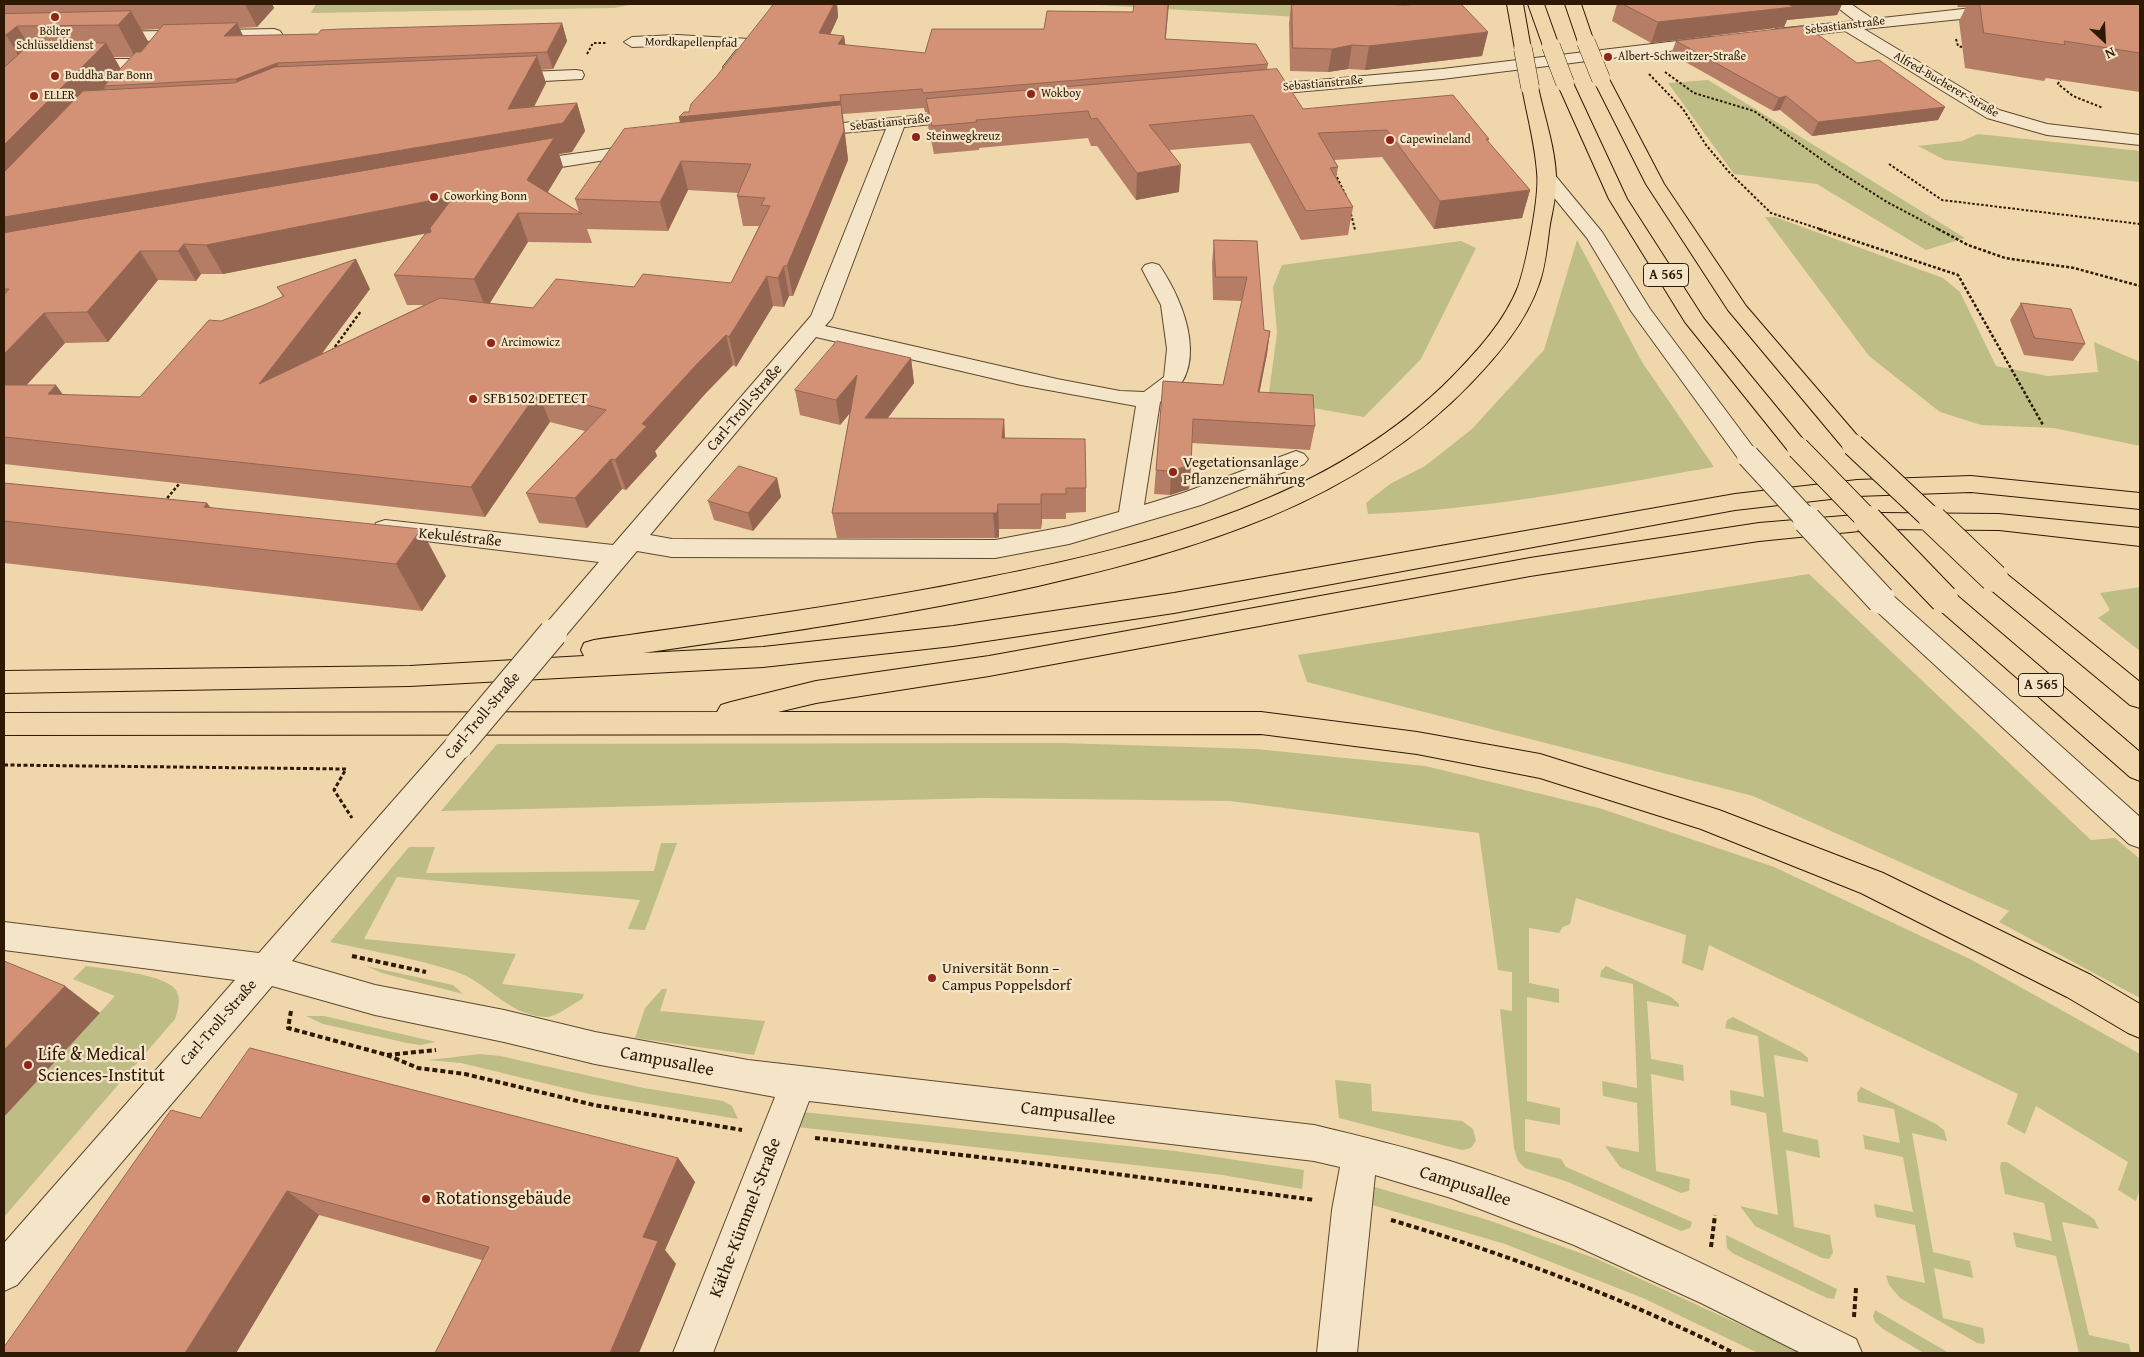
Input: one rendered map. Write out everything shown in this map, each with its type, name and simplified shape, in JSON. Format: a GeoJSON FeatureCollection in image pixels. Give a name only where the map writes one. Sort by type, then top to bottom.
{"type":"FeatureCollection","features":[{"type":"Feature","properties":{"kind":"highway"},"geometry":{"type":"LineString","coordinates":[[410,676],[834,616],[960,594],[1164,546],[1236,521],[1289,498],[1345,470],[1393,440],[1462,383],[1492,347],[1518,308],[1533,272],[1547,178],[1515,4]]}},
{"type":"Feature","properties":{"kind":"highway","name":"A 565"},"geometry":{"type":"LineString","coordinates":[[1536,4],[1565,83],[1618,199],[1696,322],[1798,448],[1944,599],[2140,769]]}},
{"type":"Feature","properties":{"kind":"highway","name":"A 565"},"geometry":{"type":"LineString","coordinates":[[1573,4],[1601,79],[1655,184],[1738,310],[1853,444],[1994,578],[2140,696]]}},
{"type":"Feature","properties":{"kind":"highway"},"geometry":{"type":"LineString","coordinates":[[4,682],[410,676],[763,657],[953,636],[1174,604],[1734,502],[1857,488],[1970,484],[2140,501]]}},
{"type":"Feature","properties":{"kind":"highway"},"geometry":{"type":"LineString","coordinates":[[689,724],[816,692],[998,664],[1530,567],[1758,532],[1880,521],[1999,522],[2140,537]]}},
{"type":"Feature","properties":{"kind":"highway"},"geometry":{"type":"LineString","coordinates":[[4,724],[1261,723],[1417,743],[1540,766],[1708,819],[1872,883],[2079,986],[2140,1022]]}},
{"type":"Feature","properties":{"kind":"street"},"geometry":{"type":"LineString","coordinates":[[1842,4],[1870,24]]}},
{"type":"Feature","properties":{"kind":"street","name":"Sebastianstraße"},"geometry":{"type":"LineString","coordinates":[[1757,36],[2016,9]]}},
{"type":"Feature","properties":{"kind":"street","name":"Alfred-Bucherer-Straße"},"geometry":{"type":"LineString","coordinates":[[1847,26],[1993,114],[2016,124],[2043,130],[2140,140]]}},
{"type":"Feature","properties":{"kind":"street"},"geometry":{"type":"LineString","coordinates":[[90,38],[274,34]]}},
{"type":"Feature","properties":{"kind":"street"},"geometry":{"type":"LineString","coordinates":[[122,84],[168,36]]}},
{"type":"Feature","properties":{"kind":"street","name":"Mordkapellenpfad"},"geometry":{"type":"LineString","coordinates":[[632,42],[677,40],[750,44],[719,83]]}},
{"type":"Feature","properties":{"kind":"street","name":"Sebastianstraße"},"geometry":{"type":"LineString","coordinates":[[1236,92],[1442,74],[1726,40]]}},
{"type":"Feature","properties":{"kind":"street"},"geometry":{"type":"LineString","coordinates":[[63,64],[143,64]]}},
{"type":"Feature","properties":{"kind":"street"},"geometry":{"type":"LineString","coordinates":[[489,79],[576,75]]}},
{"type":"Feature","properties":{"kind":"street","name":"Sebastianstraße"},"geometry":{"type":"LineString","coordinates":[[788,133],[985,114]]}},
{"type":"Feature","properties":{"kind":"street","name":"Carl-Troll-Straße"},"geometry":{"type":"LineString","coordinates":[[4,1272],[281,974],[370,848],[821,318],[898,121]]}},
{"type":"Feature","properties":{"kind":"street"},"geometry":{"type":"LineString","coordinates":[[510,169],[663,146]]}},
{"type":"Feature","properties":{"kind":"street"},"geometry":{"type":"LineString","coordinates":[[1547,178],[1595,236],[1641,311],[1748,456],[1882,600],[2140,835]]}},
{"type":"Feature","properties":{"kind":"street"},"geometry":{"type":"LineString","coordinates":[[811,330],[855,338],[1057,387],[1131,398],[1149,398],[1166,388],[1174,379],[1178,368],[1174,314],[1170,299],[1152,269]]}},
{"type":"Feature","properties":{"kind":"street"},"geometry":{"type":"LineString","coordinates":[[1130,517],[1149,398]]}},
{"type":"Feature","properties":{"kind":"street","name":"Kekuléstraße"},"geometry":{"type":"LineString","coordinates":[[359,526],[625,548],[996,549],[1069,535],[1192,499],[1296,459]]}},
{"type":"Feature","properties":{"kind":"street","name":"Campusallee"},"geometry":{"type":"LineString","coordinates":[[4,936],[281,974],[375,1000],[504,1026],[595,1048],[717,1072],[1314,1143],[1360,1154],[1461,1184],[1583,1229],[1707,1285],[1842,1353]]}},
{"type":"Feature","properties":{"kind":"street","name":"Käthe-Kümmel-Straße"},"geometry":{"type":"LineString","coordinates":[[694,1353],[798,1083]]}},
{"type":"Feature","properties":{"kind":"street"},"geometry":{"type":"LineString","coordinates":[[1336,1353],[1351,1210],[1360,1154]]}},
{"type":"Feature","properties":{"kind":"path"},"geometry":{"type":"LineString","coordinates":[[576,75],[593,43],[632,42]]}},
{"type":"Feature","properties":{"kind":"path"},"geometry":{"type":"LineString","coordinates":[[2067,72],[2058,84],[2064,91],[2077,99],[2104,109]]}},
{"type":"Feature","properties":{"kind":"path"},"geometry":{"type":"LineString","coordinates":[[1669,75],[1694,93],[1736,104],[1754,111],[1835,169],[1887,202],[1968,245],[2005,258],[2074,268],[2140,286]]}},
{"type":"Feature","properties":{"kind":"path"},"geometry":{"type":"LineString","coordinates":[[1655,80],[1683,109],[1706,145],[1729,172],[1771,213],[1958,275],[2043,425]]}},
{"type":"Feature","properties":{"kind":"path"},"geometry":{"type":"LineString","coordinates":[[1889,164],[1942,200],[2140,224]]}},
{"type":"Feature","properties":{"kind":"path"},"geometry":{"type":"LineString","coordinates":[[1333,170],[1343,187],[1348,204]]}},
{"type":"Feature","properties":{"kind":"path"},"geometry":{"type":"LineString","coordinates":[[1350,213],[1355,230]]}},
{"type":"Feature","properties":{"kind":"path"},"geometry":{"type":"LineString","coordinates":[[328,356],[361,311]]}},
{"type":"Feature","properties":{"kind":"path"},"geometry":{"type":"LineString","coordinates":[[162,504],[179,484]]}},
{"type":"Feature","properties":{"kind":"path"},"geometry":{"type":"LineString","coordinates":[[4,765],[346,769],[334,790],[370,848]]}},
{"type":"Feature","properties":{"kind":"path"},"geometry":{"type":"LineString","coordinates":[[281,974],[288,1028],[387,1055],[402,1063],[418,1068],[465,1074],[594,1105],[745,1130]]}},
{"type":"Feature","properties":{"kind":"path"},"geometry":{"type":"LineString","coordinates":[[804,1137],[1039,1164],[1303,1198],[1458,1239],[1660,1316],[1734,1353]]}},
{"type":"Feature","properties":{"kind":"shaded area"},"geometry":{"type":"Polygon","coordinates":[[[316,4],[635,4],[614,8],[311,13],[316,4]]]}},
{"type":"Feature","properties":{"kind":"shaded area"},"geometry":{"type":"Polygon","coordinates":[[[1076,4],[1311,4],[1315,18],[1099,5],[1076,4]]]}},
{"type":"Feature","properties":{"kind":"shaded area"},"geometry":{"type":"Polygon","coordinates":[[[1708,80],[1965,238],[1926,250],[1817,184],[1734,174],[1668,83],[1708,80]]]}},
{"type":"Feature","properties":{"kind":"shaded area"},"geometry":{"type":"Polygon","coordinates":[[[1978,134],[2140,151],[2140,182],[1945,160],[1918,146],[1962,141],[1978,134]]]}},
{"type":"Feature","properties":{"kind":"shaded area"},"geometry":{"type":"Polygon","coordinates":[[[1765,217],[1775,217],[1943,278],[1960,292],[1996,366],[2048,376],[2098,372],[2094,342],[2140,362],[2140,446],[2054,428],[1981,425],[1940,412],[1869,356],[1765,217]]]}},
{"type":"Feature","properties":{"kind":"shaded area"},"geometry":{"type":"Polygon","coordinates":[[[1577,240],[1642,362],[1714,467],[1499,503],[1412,512],[1368,514],[1366,503],[1390,484],[1425,466],[1472,429],[1544,350],[1577,240]]]}},
{"type":"Feature","properties":{"kind":"shaded area"},"geometry":{"type":"Polygon","coordinates":[[[1461,241],[1476,248],[1421,359],[1364,417],[1268,400],[1277,333],[1273,287],[1282,265],[1461,241]]]}},
{"type":"Feature","properties":{"kind":"shaded area"},"geometry":{"type":"Polygon","coordinates":[[[1809,574],[2091,840],[2115,838],[2140,859],[2140,998],[1999,922],[2009,911],[1753,796],[1307,682],[1298,655],[1809,574]]]}},
{"type":"Feature","properties":{"kind":"shaded area"},"geometry":{"type":"Polygon","coordinates":[[[2140,587],[2140,651],[2098,618],[2110,610],[2100,593],[2140,587]]]}},
{"type":"Feature","properties":{"kind":"shaded area"},"geometry":{"type":"Polygon","coordinates":[[[1060,743],[1256,749],[1425,766],[1599,808],[1774,867],[1970,959],[2140,1054],[2140,1189],[2136,1201],[2118,1190],[2128,1162],[2036,1106],[2025,1134],[2007,1124],[2018,1094],[1709,945],[1703,971],[1682,963],[1686,935],[1576,898],[1570,924],[1563,927],[1559,933],[1529,928],[1529,983],[1559,989],[1559,1003],[1527,997],[1527,1101],[1560,1108],[1560,1125],[1525,1119],[1525,1151],[1561,1159],[1566,1167],[1692,1222],[1690,1228],[1681,1231],[1568,1182],[1525,1168],[1518,1161],[1514,1148],[1500,1009],[1512,1011],[1512,972],[1498,970],[1479,833],[1230,801],[984,798],[441,811],[497,744],[1060,743]]]}},
{"type":"Feature","properties":{"kind":"shaded area"},"geometry":{"type":"Polygon","coordinates":[[[661,843],[677,843],[645,930],[628,929],[640,900],[397,877],[364,939],[516,954],[502,984],[584,994],[582,999],[549,1017],[532,1015],[519,1010],[477,982],[454,971],[408,958],[330,942],[409,847],[435,847],[426,873],[654,871],[661,843]]]}},
{"type":"Feature","properties":{"kind":"shaded area"},"geometry":{"type":"Polygon","coordinates":[[[86,966],[136,973],[172,986],[177,992],[179,999],[176,1016],[4,1217],[4,1117],[115,996],[73,979],[86,966]]]}},
{"type":"Feature","properties":{"kind":"shaded area"},"geometry":{"type":"Polygon","coordinates":[[[366,966],[453,985],[463,994],[382,973],[366,966]]]}},
{"type":"Feature","properties":{"kind":"shaded area"},"geometry":{"type":"Polygon","coordinates":[[[1606,966],[1671,997],[1679,1004],[1679,1007],[1647,1001],[1651,1059],[1683,1065],[1684,1081],[1651,1074],[1656,1171],[1690,1179],[1689,1191],[1681,1193],[1620,1167],[1605,1146],[1639,1152],[1637,1103],[1603,1096],[1602,1081],[1637,1088],[1633,984],[1600,977],[1601,971],[1606,966]]]}},
{"type":"Feature","properties":{"kind":"shaded area"},"geometry":{"type":"Polygon","coordinates":[[[662,989],[667,989],[660,1011],[765,1021],[754,1055],[635,1038],[645,1008],[662,989]]]}},
{"type":"Feature","properties":{"kind":"shaded area"},"geometry":{"type":"Polygon","coordinates":[[[306,1016],[324,1016],[436,1042],[420,1045],[407,1043],[323,1024],[306,1016]]]}},
{"type":"Feature","properties":{"kind":"shaded area"},"geometry":{"type":"Polygon","coordinates":[[[1733,1017],[1801,1052],[1808,1058],[1808,1062],[1774,1055],[1783,1132],[1818,1140],[1820,1158],[1786,1150],[1794,1227],[1830,1235],[1833,1253],[1829,1259],[1822,1258],[1755,1226],[1740,1206],[1778,1215],[1766,1113],[1731,1105],[1730,1090],[1764,1097],[1758,1036],[1725,1028],[1727,1020],[1733,1017]]]}},
{"type":"Feature","properties":{"kind":"shaded area"},"geometry":{"type":"Polygon","coordinates":[[[480,1054],[500,1056],[644,1088],[723,1101],[732,1106],[738,1119],[589,1094],[461,1063],[429,1060],[480,1054]]]}},
{"type":"Feature","properties":{"kind":"shaded area"},"geometry":{"type":"Polygon","coordinates":[[[1335,1080],[1371,1084],[1372,1111],[1462,1121],[1473,1129],[1476,1141],[1471,1148],[1462,1150],[1339,1118],[1335,1080]]]}},
{"type":"Feature","properties":{"kind":"shaded area"},"geometry":{"type":"Polygon","coordinates":[[[1861,1087],[1936,1124],[1944,1130],[1947,1141],[1912,1133],[1933,1252],[1970,1261],[1973,1278],[1934,1268],[1943,1318],[1983,1328],[1984,1344],[1977,1343],[1900,1298],[1889,1285],[1886,1275],[1925,1283],[1915,1225],[1876,1217],[1874,1204],[1913,1212],[1903,1157],[1865,1149],[1863,1135],[1900,1143],[1894,1109],[1858,1102],[1857,1093],[1861,1087]]]}},
{"type":"Feature","properties":{"kind":"shaded area"},"geometry":{"type":"Polygon","coordinates":[[[802,1112],[1175,1151],[1304,1170],[1302,1189],[1223,1175],[779,1125],[802,1112]]]}},
{"type":"Feature","properties":{"kind":"shaded area"},"geometry":{"type":"Polygon","coordinates":[[[2001,1162],[2007,1162],[2094,1219],[2099,1229],[2062,1222],[2089,1335],[2129,1344],[2131,1353],[2079,1353],[2056,1256],[2016,1247],[2013,1232],[2052,1241],[2044,1203],[2005,1194],[2000,1168],[2001,1162]]]}},
{"type":"Feature","properties":{"kind":"shaded area"},"geometry":{"type":"Polygon","coordinates":[[[1371,1186],[1488,1220],[1597,1259],[1802,1353],[1758,1353],[1643,1298],[1505,1244],[1369,1204],[1371,1186]]]}},
{"type":"Feature","properties":{"kind":"shaded area"},"geometry":{"type":"Polygon","coordinates":[[[1726,1235],[1837,1289],[1834,1299],[1827,1298],[1734,1254],[1727,1248],[1726,1235]]]}},
{"type":"Feature","properties":{"kind":"shaded area"},"geometry":{"type":"Polygon","coordinates":[[[1875,1310],[1949,1353],[1924,1353],[1883,1329],[1875,1322],[1873,1316],[1875,1310]]]}},
{"type":"Feature","properties":{"kind":"building"},"geometry":{"type":"Polygon","coordinates":[[[774,4],[834,4],[819,33],[844,36],[838,44],[925,53],[932,29],[1044,29],[1047,11],[1133,12],[1134,4],[1168,4],[1165,39],[1256,44],[1268,64],[923,93],[922,89],[840,95],[841,101],[679,117],[684,112],[689,112],[691,104],[716,77],[774,4]]]}},
{"type":"Feature","properties":{"kind":"building"},"geometry":{"type":"Polygon","coordinates":[[[1292,4],[1461,4],[1488,32],[1369,46],[1352,45],[1332,49],[1293,48],[1292,4]]]}},
{"type":"Feature","properties":{"kind":"building"},"geometry":{"type":"Polygon","coordinates":[[[1623,4],[1788,4],[1793,7],[1658,22],[1623,4]]]}},
{"type":"Feature","properties":{"kind":"building"},"geometry":{"type":"Polygon","coordinates":[[[1980,4],[2140,4],[2140,53],[2064,41],[2065,45],[1984,33],[1980,4]]]}},
{"type":"Feature","properties":{"kind":"building"},"geometry":{"type":"Polygon","coordinates":[[[131,11],[118,25],[17,26],[4,35],[4,14],[131,11]]]}},
{"type":"Feature","properties":{"kind":"building"},"geometry":{"type":"Polygon","coordinates":[[[237,23],[224,36],[318,34],[321,30],[342,29],[562,23],[547,52],[277,63],[236,79],[104,86],[136,52],[141,52],[163,25],[237,23]]]}},
{"type":"Feature","properties":{"kind":"building"},"geometry":{"type":"Polygon","coordinates":[[[1806,26],[1857,63],[1879,60],[1945,107],[1818,122],[1786,96],[1779,98],[1676,41],[1806,26]]]}},
{"type":"Feature","properties":{"kind":"building"},"geometry":{"type":"Polygon","coordinates":[[[31,43],[106,43],[4,145],[4,68],[31,43]]]}},
{"type":"Feature","properties":{"kind":"building"},"geometry":{"type":"Polygon","coordinates":[[[537,56],[508,109],[577,103],[563,123],[4,217],[4,172],[83,91],[234,83],[275,67],[537,56]]]}},
{"type":"Feature","properties":{"kind":"building"},"geometry":{"type":"Polygon","coordinates":[[[1277,69],[1303,109],[1453,95],[1489,139],[1486,139],[1530,190],[1440,201],[1387,130],[1318,133],[1338,167],[1330,168],[1353,207],[1306,211],[1253,115],[1149,125],[1181,165],[1137,173],[1097,118],[1091,119],[1088,111],[976,120],[977,122],[932,126],[926,99],[1277,69]]]}},
{"type":"Feature","properties":{"kind":"building"},"geometry":{"type":"Polygon","coordinates":[[[841,105],[844,131],[787,266],[784,266],[778,278],[767,276],[729,337],[726,335],[697,364],[642,424],[647,426],[615,460],[611,459],[575,498],[526,493],[606,410],[538,392],[471,487],[4,437],[4,385],[56,385],[48,394],[140,397],[209,320],[221,321],[264,305],[284,296],[277,287],[356,259],[259,384],[440,298],[533,308],[556,279],[634,287],[643,274],[731,283],[770,206],[761,205],[765,198],[737,196],[751,164],[681,161],[660,202],[575,199],[624,129],[841,105]]]}},
{"type":"Feature","properties":{"kind":"building"},"geometry":{"type":"Polygon","coordinates":[[[554,138],[527,180],[582,214],[518,213],[474,279],[394,275],[425,234],[431,232],[430,228],[454,196],[206,245],[184,244],[178,251],[140,251],[87,312],[44,313],[4,354],[4,295],[9,289],[4,289],[4,233],[554,138]]]}},
{"type":"Feature","properties":{"kind":"building"},"geometry":{"type":"Polygon","coordinates":[[[1214,240],[1257,241],[1264,330],[1270,331],[1258,392],[1313,395],[1315,426],[1193,419],[1191,465],[1171,471],[1156,470],[1163,381],[1223,385],[1247,277],[1216,277],[1214,240]]]}},
{"type":"Feature","properties":{"kind":"building"},"geometry":{"type":"Polygon","coordinates":[[[2021,303],[2071,309],[2085,344],[2035,338],[2021,303]]]}},
{"type":"Feature","properties":{"kind":"building"},"geometry":{"type":"Polygon","coordinates":[[[837,341],[911,358],[865,418],[1004,419],[1002,438],[1085,439],[1086,488],[1066,488],[1066,494],[1041,494],[1041,504],[998,504],[997,513],[832,513],[857,375],[836,400],[795,390],[837,341]]]}},
{"type":"Feature","properties":{"kind":"building"},"geometry":{"type":"Polygon","coordinates":[[[739,466],[777,478],[748,513],[708,501],[739,466]]]}},
{"type":"Feature","properties":{"kind":"building"},"geometry":{"type":"Polygon","coordinates":[[[4,483],[207,503],[204,507],[421,529],[396,564],[4,521],[4,483]]]}},
{"type":"Feature","properties":{"kind":"building"},"geometry":{"type":"Polygon","coordinates":[[[4,961],[65,986],[4,1050],[4,961]]]}},
{"type":"Feature","properties":{"kind":"building","name":"Rotationsgebäude"},"geometry":{"type":"Polygon","coordinates":[[[250,1048],[678,1158],[643,1237],[658,1241],[610,1353],[435,1353],[489,1247],[287,1191],[185,1353],[4,1353],[4,1347],[171,1110],[200,1118],[250,1048]]]}},
{"type":"Feature","properties":{"kind":"place","name":"Bölter Schlüsseldienst"},"geometry":{"type":"Point","coordinates":[55,17]}},
{"type":"Feature","properties":{"kind":"place","name":"Albert-Schweitzer-Straße"},"geometry":{"type":"Point","coordinates":[1608,57]}},
{"type":"Feature","properties":{"kind":"place","name":"Buddha Bar Bonn"},"geometry":{"type":"Point","coordinates":[55,76]}},
{"type":"Feature","properties":{"kind":"place","name":"Wokboy"},"geometry":{"type":"Point","coordinates":[1031,94]}},
{"type":"Feature","properties":{"kind":"place","name":"ELLER"},"geometry":{"type":"Point","coordinates":[34,96]}},
{"type":"Feature","properties":{"kind":"place","name":"Steinwegkreuz"},"geometry":{"type":"Point","coordinates":[916,137]}},
{"type":"Feature","properties":{"kind":"place","name":"Capewineland"},"geometry":{"type":"Point","coordinates":[1390,140]}},
{"type":"Feature","properties":{"kind":"place","name":"Coworking Bonn"},"geometry":{"type":"Point","coordinates":[434,197]}},
{"type":"Feature","properties":{"kind":"place","name":"Arcimowicz"},"geometry":{"type":"Point","coordinates":[491,343]}},
{"type":"Feature","properties":{"kind":"place","name":"SFB1502 DETECT"},"geometry":{"type":"Point","coordinates":[473,399]}},
{"type":"Feature","properties":{"kind":"place","name":"Vegetationsanlage Pflanzenernährung"},"geometry":{"type":"Point","coordinates":[1173,472]}},
{"type":"Feature","properties":{"kind":"place","name":"Universität Bonn – Campus Poppelsdorf"},"geometry":{"type":"Point","coordinates":[932,978]}},
{"type":"Feature","properties":{"kind":"place","name":"Life & Medical Sciences-Institut"},"geometry":{"type":"Point","coordinates":[28,1065]}},
{"type":"Feature","properties":{"kind":"place","name":"Rotationsgebäude"},"geometry":{"type":"Point","coordinates":[426,1199]}}]}
